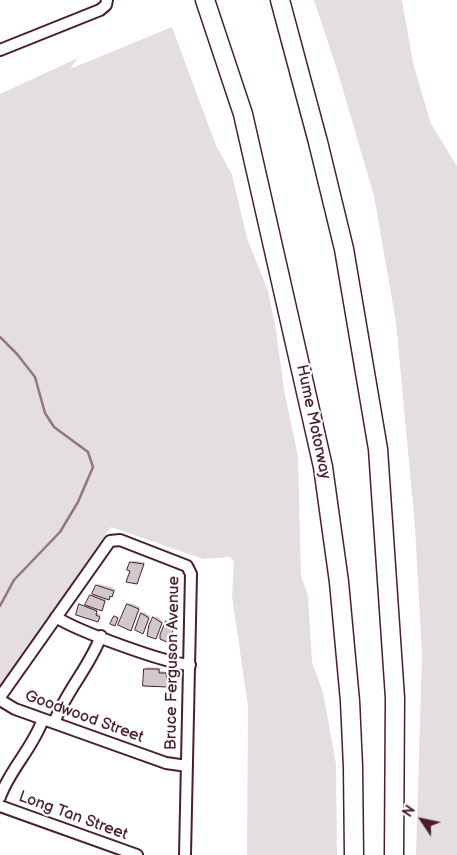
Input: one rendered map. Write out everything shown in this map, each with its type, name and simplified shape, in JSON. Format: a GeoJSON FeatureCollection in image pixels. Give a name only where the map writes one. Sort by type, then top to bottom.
{"type":"FeatureCollection","features":[{"type":"Feature","properties":{"kind":"highway","name":"Hume Motorway"},"geometry":{"type":"LineString","coordinates":[[205,0],[243,114],[324,466],[339,582],[350,701],[354,855]]}},
{"type":"Feature","properties":{"kind":"highway"},"geometry":{"type":"LineString","coordinates":[[280,0],[344,249],[378,449],[395,698],[394,855]]}},
{"type":"Feature","properties":{"kind":"street"},"geometry":{"type":"LineString","coordinates":[[0,50],[100,10],[106,5],[107,0]]}},
{"type":"Feature","properties":{"kind":"street","name":"Bruce Ferguson Avenue"},"geometry":{"type":"LineString","coordinates":[[0,699],[107,544],[117,540],[126,542],[180,562],[189,568],[191,574],[190,664],[185,855]]}},
{"type":"Feature","properties":{"kind":"street"},"geometry":{"type":"LineString","coordinates":[[56,617],[73,627],[172,662],[190,664]]}},
{"type":"Feature","properties":{"kind":"street"},"geometry":{"type":"LineString","coordinates":[[54,723],[63,699],[91,660],[100,636]]}},
{"type":"Feature","properties":{"kind":"street","name":"Goodwood Street"},"geometry":{"type":"LineString","coordinates":[[0,699],[15,708],[54,723],[166,763],[187,766]]}},
{"type":"Feature","properties":{"kind":"street"},"geometry":{"type":"LineString","coordinates":[[0,797],[8,778],[34,742],[43,719]]}},
{"type":"Feature","properties":{"kind":"street","name":"Long Tan Street"},"geometry":{"type":"LineString","coordinates":[[0,806],[137,855]]}},
{"type":"Feature","properties":{"kind":"shaded area"},"geometry":{"type":"Polygon","coordinates":[[[314,0],[402,0],[413,63],[431,124],[457,166],[457,855],[416,855],[422,654],[415,527],[396,322],[374,196],[339,76],[314,0]]]}},
{"type":"Feature","properties":{"kind":"shaded area"},"geometry":{"type":"Polygon","coordinates":[[[172,27],[215,143],[232,175],[247,238],[268,291],[276,330],[284,390],[298,456],[301,576],[308,596],[312,662],[323,692],[336,764],[337,855],[247,855],[248,707],[232,596],[234,562],[230,557],[203,559],[111,527],[0,688],[0,94],[78,58],[70,69],[172,27]]]}},
{"type":"Feature","properties":{"kind":"building"},"geometry":{"type":"Polygon","coordinates":[[[130,562],[144,564],[137,584],[126,582],[130,571],[127,570],[130,562]]]}},
{"type":"Feature","properties":{"kind":"building"},"geometry":{"type":"Polygon","coordinates":[[[96,585],[114,591],[112,597],[110,596],[109,600],[92,594],[96,585]]]}},
{"type":"Feature","properties":{"kind":"building"},"geometry":{"type":"Polygon","coordinates":[[[90,595],[105,601],[102,611],[85,605],[90,595]]]}},
{"type":"Feature","properties":{"kind":"building"},"geometry":{"type":"Polygon","coordinates":[[[79,604],[97,611],[96,615],[100,617],[98,622],[76,615],[79,604]]]}},
{"type":"Feature","properties":{"kind":"building"},"geometry":{"type":"Polygon","coordinates":[[[127,604],[139,609],[131,631],[118,625],[127,604]]]}},
{"type":"Feature","properties":{"kind":"building"},"geometry":{"type":"Polygon","coordinates":[[[141,613],[149,618],[143,634],[135,630],[141,613]]]}},
{"type":"Feature","properties":{"kind":"building"},"geometry":{"type":"Polygon","coordinates":[[[114,616],[118,618],[115,626],[110,624],[114,616]]]}},
{"type":"Feature","properties":{"kind":"building"},"geometry":{"type":"Polygon","coordinates":[[[153,617],[162,623],[156,639],[147,636],[153,617]]]}},
{"type":"Feature","properties":{"kind":"building"},"geometry":{"type":"Polygon","coordinates":[[[166,621],[174,627],[169,643],[160,639],[166,621]]]}},
{"type":"Feature","properties":{"kind":"building"},"geometry":{"type":"Polygon","coordinates":[[[144,669],[159,669],[159,673],[166,673],[168,687],[143,686],[144,669]]]}},
{"type":"Feature","properties":{"kind":"waterway"},"geometry":{"type":"LineString","coordinates":[[0,337],[17,354],[35,377],[45,413],[54,427],[88,452],[93,467],[78,502],[60,532],[14,580],[0,606]]}}]}
